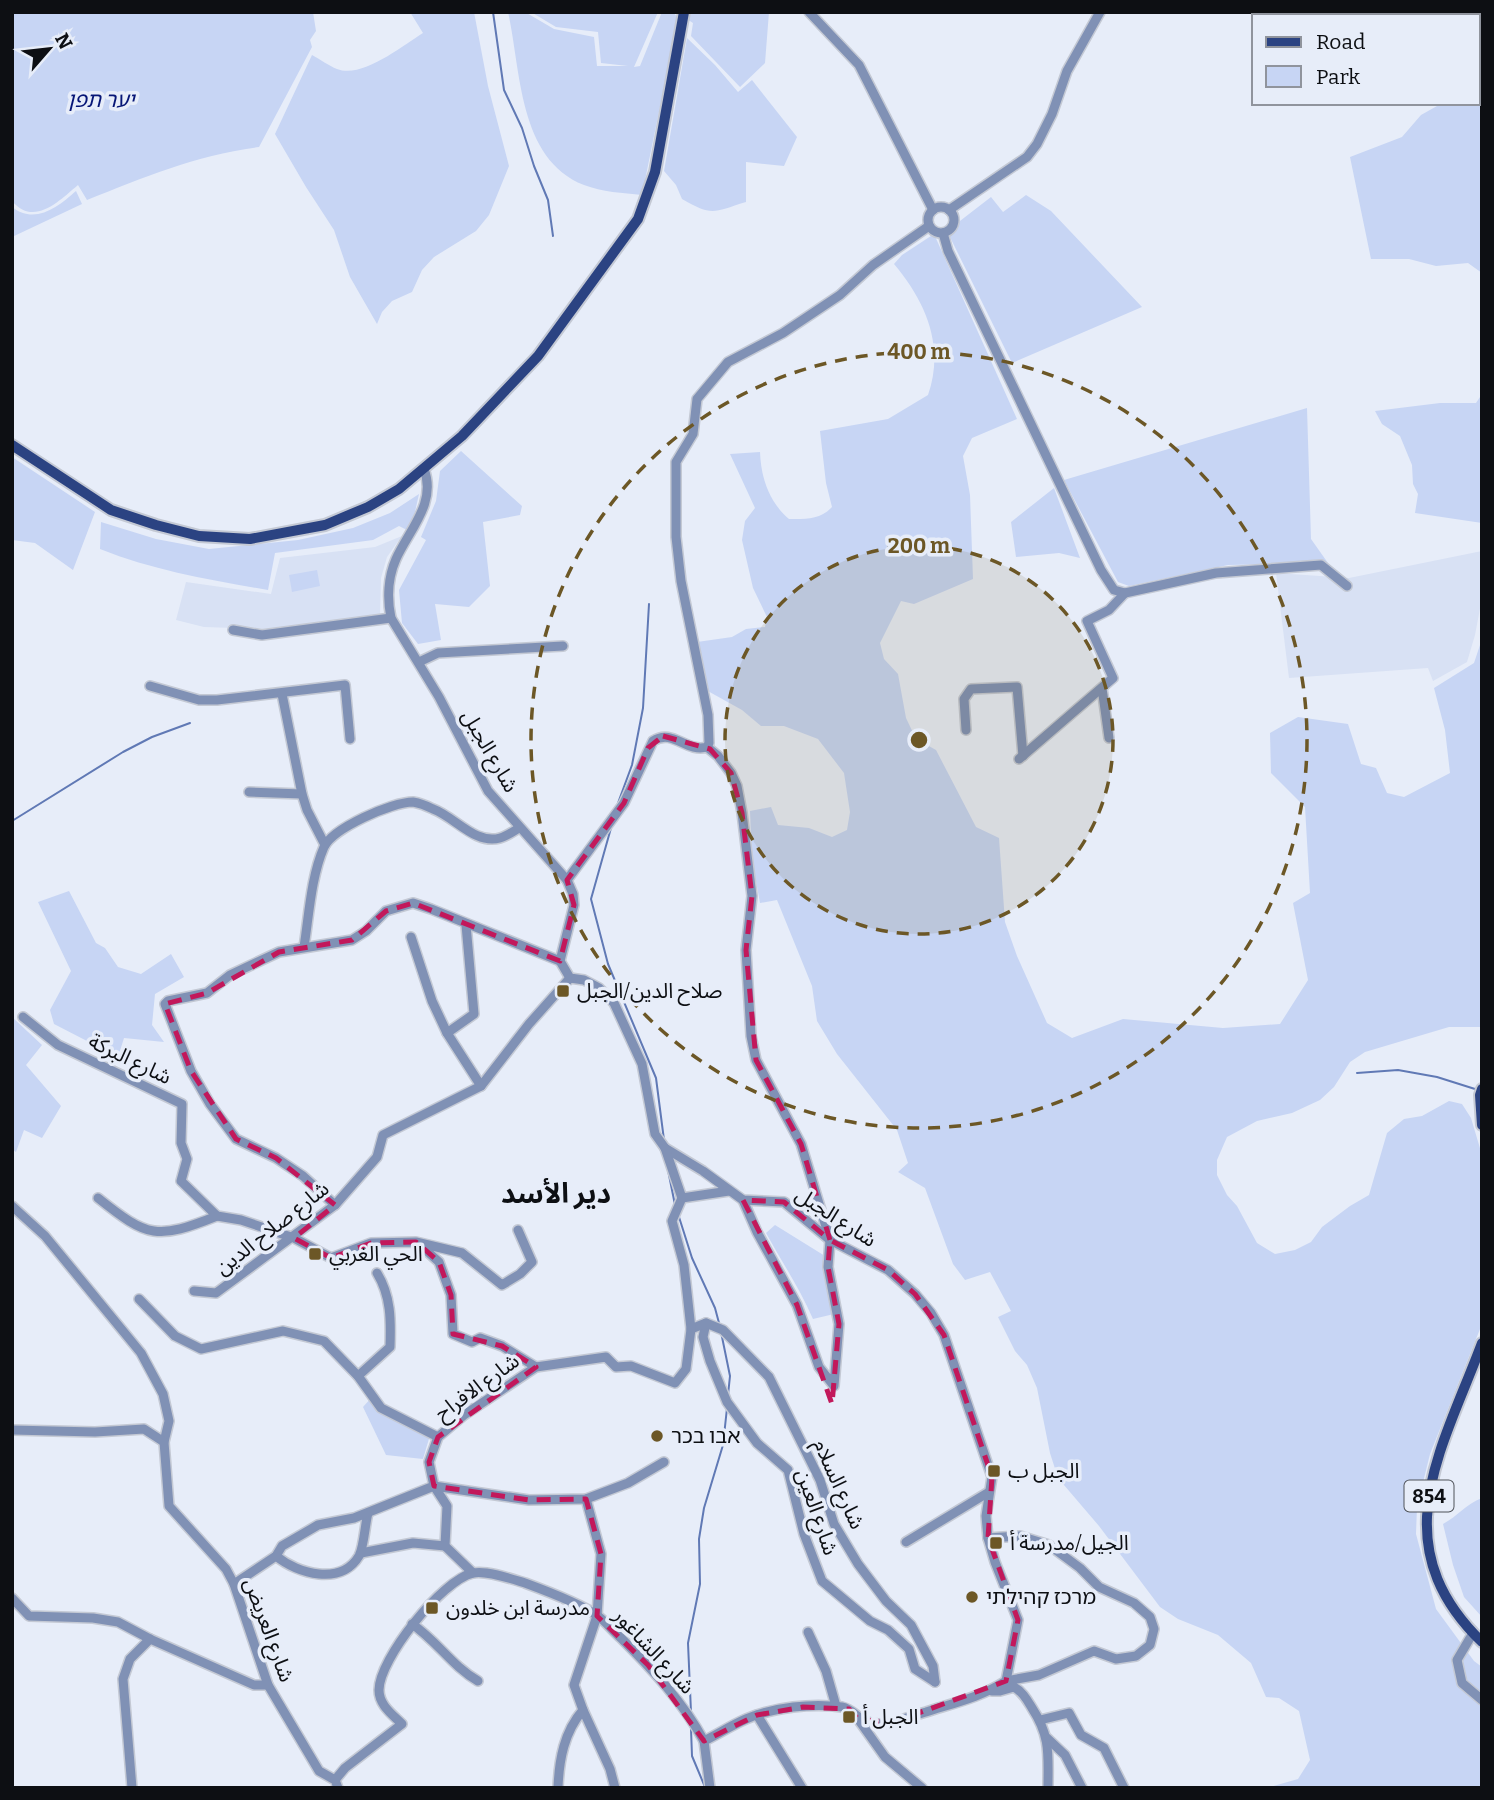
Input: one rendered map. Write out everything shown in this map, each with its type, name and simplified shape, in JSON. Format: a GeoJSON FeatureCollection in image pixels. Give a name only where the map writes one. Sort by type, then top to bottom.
{"type":"FeatureCollection","features":[{"type":"Feature","properties":{"kind":"main road"},"geometry":{"type":"LineString","coordinates":[[12,445],[111,510],[199,536],[250,538],[325,525],[387,497],[462,436],[538,356],[638,219],[655,172],[684,12]]}},
{"type":"Feature","properties":{"kind":"main road"},"geometry":{"type":"LineString","coordinates":[[1482,1088],[1479,1096],[1482,1125]]}},
{"type":"Feature","properties":{"kind":"main road","name":"854"},"geometry":{"type":"LineString","coordinates":[[1482,1343],[1447,1428],[1431,1479],[1426,1524],[1431,1562],[1439,1583],[1477,1630],[1482,1642]]}},
{"type":"Feature","properties":{"kind":"street"},"geometry":{"type":"LineString","coordinates":[[809,12],[859,65],[933,210]]}},
{"type":"Feature","properties":{"kind":"street"},"geometry":{"type":"LineString","coordinates":[[949,211],[1027,158],[1052,114],[1067,71],[1100,12]]}},
{"type":"Feature","properties":{"kind":"street"},"geometry":{"type":"LineString","coordinates":[[941,207],[949,211],[954,222],[950,229],[943,233],[935,232],[929,226],[928,217],[933,210],[941,207]]}},
{"type":"Feature","properties":{"kind":"street"},"geometry":{"type":"LineString","coordinates":[[707,747],[710,737],[708,715],[681,580],[676,525],[676,462],[693,434],[697,399],[728,362],[783,333],[828,303],[873,265],[929,226]]}},
{"type":"Feature","properties":{"kind":"street"},"geometry":{"type":"LineString","coordinates":[[943,233],[948,251],[1101,570],[1114,590],[1125,593],[1216,573],[1321,565],[1347,586]]}},
{"type":"Feature","properties":{"kind":"street"},"geometry":{"type":"LineString","coordinates":[[233,630],[262,635],[391,618],[388,605],[391,571],[402,547],[414,530],[425,503],[429,486],[424,469]]}},
{"type":"Feature","properties":{"kind":"street"},"geometry":{"type":"LineString","coordinates":[[966,730],[964,699],[971,689],[1017,687],[1021,758],[1112,678],[1087,621],[1109,610],[1125,593]]}},
{"type":"Feature","properties":{"kind":"street","name":"شارع الجبل"},"geometry":{"type":"LineString","coordinates":[[391,618],[419,662],[488,791],[567,880]]}},
{"type":"Feature","properties":{"kind":"street"},"geometry":{"type":"LineString","coordinates":[[419,662],[438,653],[563,646]]}},
{"type":"Feature","properties":{"kind":"street"},"geometry":{"type":"LineString","coordinates":[[150,686],[200,700],[282,694],[345,685],[350,739]]}},
{"type":"Feature","properties":{"kind":"street"},"geometry":{"type":"LineString","coordinates":[[1102,688],[1109,738]]}},
{"type":"Feature","properties":{"kind":"street"},"geometry":{"type":"LineString","coordinates":[[282,694],[302,794],[325,845]]}},
{"type":"Feature","properties":{"kind":"street"},"geometry":{"type":"LineString","coordinates":[[560,961],[574,905],[567,880],[624,803],[653,741],[669,736],[691,747],[707,747],[732,773],[742,813],[752,895],[746,950],[751,1036],[756,1059],[800,1144],[830,1240],[828,1267],[839,1324],[834,1386],[819,1367],[797,1305],[757,1232],[743,1200]]}},
{"type":"Feature","properties":{"kind":"street"},"geometry":{"type":"LineString","coordinates":[[249,792],[302,794]]}},
{"type":"Feature","properties":{"kind":"street"},"geometry":{"type":"LineString","coordinates":[[304,947],[316,877],[325,845],[361,819],[390,805],[415,802],[437,810],[484,838],[500,839],[519,828]]}},
{"type":"Feature","properties":{"kind":"street"},"geometry":{"type":"LineString","coordinates":[[335,1205],[303,1176],[276,1158],[236,1139],[210,1104],[191,1071],[165,1004],[207,993],[230,975],[279,952],[352,940],[366,931],[386,911],[413,903],[560,961],[570,978],[584,980],[599,988],[614,1003],[642,1064],[655,1134],[665,1148],[682,1198],[729,1191]]}},
{"type":"Feature","properties":{"kind":"street"},"geometry":{"type":"LineString","coordinates":[[447,1033],[474,1014],[466,925]]}},
{"type":"Feature","properties":{"kind":"street"},"geometry":{"type":"LineString","coordinates":[[411,937],[432,1001],[447,1033],[481,1086]]}},
{"type":"Feature","properties":{"kind":"street","name":"شارع صلاح الدين"},"geometry":{"type":"LineString","coordinates":[[194,1291],[216,1293],[294,1238],[335,1205],[377,1157],[383,1135],[481,1086],[529,1024],[570,978]]}},
{"type":"Feature","properties":{"kind":"street","name":"شارع البركة"},"geometry":{"type":"LineString","coordinates":[[23,1017],[58,1045],[182,1104],[181,1143],[187,1159],[181,1181],[217,1216]]}},
{"type":"Feature","properties":{"kind":"street","name":"شارع الجبل"},"geometry":{"type":"LineString","coordinates":[[665,1148],[743,1200],[784,1202],[830,1240],[888,1270],[915,1294],[931,1313],[944,1335],[992,1477],[986,1516],[988,1538],[1018,1620],[1006,1681]]}},
{"type":"Feature","properties":{"kind":"street"},"geometry":{"type":"LineString","coordinates":[[98,1198],[131,1224],[164,1233],[185,1229],[217,1216],[241,1220],[294,1238],[331,1258],[371,1243],[416,1242],[462,1253],[502,1285],[520,1274],[532,1262],[518,1230]]}},
{"type":"Feature","properties":{"kind":"street","name":"شارع الافراح"},"geometry":{"type":"LineString","coordinates":[[445,1546],[447,1506],[434,1486],[429,1462],[438,1437],[464,1415],[536,1367],[606,1357],[616,1367],[631,1366],[675,1383],[686,1369],[691,1329],[684,1265],[672,1221],[682,1198]]}},
{"type":"Feature","properties":{"kind":"street","name":"شارع العريض"},"geometry":{"type":"LineString","coordinates":[[12,1206],[45,1236],[141,1353],[163,1394],[169,1422],[164,1443],[169,1506],[226,1569],[234,1584],[268,1685],[320,1771],[337,1784]]}},
{"type":"Feature","properties":{"kind":"street"},"geometry":{"type":"LineString","coordinates":[[416,1242],[439,1262],[451,1295],[453,1334],[472,1342],[480,1338],[502,1346],[536,1367]]}},
{"type":"Feature","properties":{"kind":"street"},"geometry":{"type":"LineString","coordinates":[[358,1376],[390,1347],[391,1322],[387,1290],[377,1273]]}},
{"type":"Feature","properties":{"kind":"street"},"geometry":{"type":"LineString","coordinates":[[139,1299],[175,1336],[201,1349],[283,1331],[324,1341],[358,1376],[381,1408],[438,1437]]}},
{"type":"Feature","properties":{"kind":"street"},"geometry":{"type":"LineString","coordinates":[[691,1329],[706,1323]]}},
{"type":"Feature","properties":{"kind":"street","name":"شارع العين"},"geometry":{"type":"LineString","coordinates":[[706,1323],[703,1337],[727,1402],[757,1443],[788,1471],[804,1534],[822,1581],[870,1621],[888,1630],[909,1649],[915,1670],[935,1682]]}},
{"type":"Feature","properties":{"kind":"street","name":"شارع السلام"},"geometry":{"type":"LineString","coordinates":[[706,1323],[723,1330],[769,1377],[820,1480],[834,1524],[872,1583],[911,1625],[933,1667],[935,1682]]}},
{"type":"Feature","properties":{"kind":"street"},"geometry":{"type":"LineString","coordinates":[[12,1430],[95,1432],[144,1429],[164,1443]]}},
{"type":"Feature","properties":{"kind":"street"},"geometry":{"type":"LineString","coordinates":[[234,1584],[276,1556],[282,1546],[318,1525],[368,1513],[434,1486],[530,1500],[586,1499],[628,1483],[664,1462]]}},
{"type":"Feature","properties":{"kind":"street"},"geometry":{"type":"LineString","coordinates":[[906,1542],[989,1492]]}},
{"type":"Feature","properties":{"kind":"street"},"geometry":{"type":"LineString","coordinates":[[586,1499],[601,1554],[597,1616],[575,1685],[583,1710],[610,1769],[615,1788]]}},
{"type":"Feature","properties":{"kind":"street"},"geometry":{"type":"LineString","coordinates":[[276,1556],[286,1564],[303,1571],[323,1574],[352,1566],[361,1553],[368,1513]]}},
{"type":"Feature","properties":{"kind":"street"},"geometry":{"type":"LineString","coordinates":[[858,1718],[876,1724],[891,1723],[990,1691],[1006,1681],[1039,1675],[1094,1651],[1116,1659],[1136,1656],[1150,1645],[1154,1629],[1150,1617],[1134,1603],[1099,1587],[1049,1545],[1020,1536],[988,1538]]}},
{"type":"Feature","properties":{"kind":"street"},"geometry":{"type":"LineString","coordinates":[[337,1784],[345,1768],[402,1724],[383,1705],[379,1689],[387,1666],[412,1625],[441,1591],[473,1573],[445,1546],[413,1543],[361,1553]]}},
{"type":"Feature","properties":{"kind":"street","name":"شارع الشاغور"},"geometry":{"type":"LineString","coordinates":[[473,1573],[507,1577],[536,1587],[597,1616],[648,1665],[692,1720],[704,1741]]}},
{"type":"Feature","properties":{"kind":"street"},"geometry":{"type":"LineString","coordinates":[[12,1598],[29,1616],[53,1619],[93,1618],[118,1622],[254,1685],[268,1685]]}},
{"type":"Feature","properties":{"kind":"street"},"geometry":{"type":"LineString","coordinates":[[412,1625],[426,1634],[462,1672],[478,1681]]}},
{"type":"Feature","properties":{"kind":"street"},"geometry":{"type":"LineString","coordinates":[[1477,1630],[1460,1652],[1458,1660],[1462,1683],[1482,1700]]}},
{"type":"Feature","properties":{"kind":"street"},"geometry":{"type":"LineString","coordinates":[[808,1632],[826,1671],[836,1706]]}},
{"type":"Feature","properties":{"kind":"street"},"geometry":{"type":"LineString","coordinates":[[132,1788],[123,1679],[130,1659],[150,1639]]}},
{"type":"Feature","properties":{"kind":"street"},"geometry":{"type":"LineString","coordinates":[[990,1691],[1014,1687],[1021,1691],[1040,1720],[1049,1747],[1048,1788]]}},
{"type":"Feature","properties":{"kind":"street"},"geometry":{"type":"LineString","coordinates":[[710,1788],[704,1741],[757,1715],[803,1707],[836,1706],[849,1709],[885,1757],[922,1788]]}},
{"type":"Feature","properties":{"kind":"street"},"geometry":{"type":"LineString","coordinates":[[558,1788],[562,1751],[583,1710]]}},
{"type":"Feature","properties":{"kind":"street"},"geometry":{"type":"LineString","coordinates":[[1040,1720],[1069,1713],[1081,1735],[1104,1748],[1124,1788]]}},
{"type":"Feature","properties":{"kind":"street"},"geometry":{"type":"LineString","coordinates":[[757,1715],[802,1788]]}},
{"type":"Feature","properties":{"kind":"street"},"geometry":{"type":"LineString","coordinates":[[1047,1738],[1065,1755],[1082,1788]]}},
{"type":"Feature","properties":{"kind":"highlighted area"},"geometry":{"type":"Polygon","coordinates":[[[663,736],[710,749],[731,773],[742,813],[752,896],[746,950],[756,1060],[801,1144],[830,1240],[888,1270],[915,1294],[944,1335],[992,1477],[988,1538],[1018,1620],[1006,1681],[891,1723],[858,1719],[849,1709],[803,1707],[757,1715],[704,1741],[648,1665],[597,1616],[601,1554],[586,1499],[529,1500],[434,1486],[429,1462],[438,1437],[536,1367],[502,1346],[453,1334],[451,1295],[439,1262],[416,1242],[371,1243],[331,1258],[294,1238],[335,1205],[276,1158],[236,1139],[191,1071],[165,1004],[207,993],[279,952],[352,940],[386,911],[413,903],[560,961],[574,905],[567,880],[624,803],[648,748],[663,736]],[[743,1200],[797,1305],[832,1404],[839,1324],[828,1267],[830,1240],[784,1202],[743,1200]]]}},
{"type":"Feature","properties":{"kind":"shaded area"},"geometry":{"type":"Polygon","coordinates":[[[402,536],[387,557],[381,578],[380,615],[268,629],[204,627],[176,620],[186,582],[271,594],[280,558],[375,547],[402,536]]]}},
{"type":"Feature","properties":{"kind":"shaded area"},"geometry":{"type":"Polygon","coordinates":[[[1482,551],[1482,598],[1467,662],[1433,681],[1428,668],[1289,678],[1276,573],[1349,578],[1482,551]]]}},
{"type":"Feature","properties":{"kind":"green space","name":"יער תפן"},"geometry":{"type":"Polygon","coordinates":[[[12,12],[313,12],[316,31],[310,40],[312,47],[259,147],[192,161],[87,200],[78,185],[46,209],[29,212],[12,201],[12,12]]]}},
{"type":"Feature","properties":{"kind":"green space"},"geometry":{"type":"Polygon","coordinates":[[[410,12],[474,12],[488,86],[509,166],[489,215],[476,231],[434,257],[422,270],[412,292],[392,301],[382,312],[377,324],[350,277],[334,230],[275,134],[312,55],[334,68],[347,71],[370,65],[423,33],[410,12]]]}},
{"type":"Feature","properties":{"kind":"green space"},"geometry":{"type":"Polygon","coordinates":[[[508,12],[525,12],[554,29],[594,37],[597,66],[628,66],[601,63],[598,32],[556,27],[531,12],[658,12],[634,67],[640,66],[662,12],[673,12],[678,18],[642,195],[605,191],[584,185],[562,172],[546,155],[534,134],[526,110],[508,12]]]}},
{"type":"Feature","properties":{"kind":"green space"},"geometry":{"type":"Polygon","coordinates":[[[676,12],[769,12],[765,63],[740,87],[691,36],[693,23],[676,12]]]}},
{"type":"Feature","properties":{"kind":"green space"},"geometry":{"type":"Polygon","coordinates":[[[1482,12],[1482,33],[1480,34],[1480,14],[1404,14],[1482,12]]]}},
{"type":"Feature","properties":{"kind":"green space"},"geometry":{"type":"Polygon","coordinates":[[[687,38],[738,92],[752,80],[797,137],[784,166],[746,162],[746,202],[719,210],[700,208],[682,199],[676,185],[664,171],[687,38]]]}},
{"type":"Feature","properties":{"kind":"green space"},"geometry":{"type":"Polygon","coordinates":[[[1480,94],[1482,273],[1468,263],[1436,266],[1409,259],[1371,259],[1350,157],[1402,137],[1421,115],[1439,105],[1480,105],[1480,94]]]}},
{"type":"Feature","properties":{"kind":"green space"},"geometry":{"type":"Polygon","coordinates":[[[76,191],[82,204],[12,237],[12,207],[29,214],[46,212],[76,191]]]}},
{"type":"Feature","properties":{"kind":"green space"},"geometry":{"type":"Polygon","coordinates":[[[1026,195],[1051,211],[1142,307],[1012,363],[947,231],[991,197],[1003,212],[1026,195]]]}},
{"type":"Feature","properties":{"kind":"green space"},"geometry":{"type":"Polygon","coordinates":[[[934,234],[1017,419],[972,438],[963,456],[970,495],[973,579],[914,604],[901,601],[880,643],[884,659],[898,674],[906,718],[916,739],[936,750],[976,827],[999,838],[1005,922],[1047,1023],[1072,1038],[1123,1019],[1223,1028],[1280,1024],[1308,980],[1293,903],[1310,893],[1305,807],[1271,773],[1270,733],[1298,717],[1348,724],[1361,764],[1376,768],[1387,793],[1404,797],[1450,773],[1445,730],[1434,688],[1474,663],[1482,639],[1482,1027],[1449,1027],[1365,1052],[1350,1062],[1334,1087],[1320,1100],[1292,1113],[1257,1121],[1227,1137],[1217,1160],[1217,1175],[1257,1243],[1275,1254],[1295,1250],[1311,1242],[1322,1227],[1369,1195],[1387,1133],[1404,1119],[1422,1116],[1449,1101],[1462,1104],[1471,1118],[1482,1155],[1482,1324],[1430,1454],[1417,1507],[1416,1534],[1436,1609],[1474,1661],[1482,1667],[1482,1788],[1266,1788],[1298,1779],[1310,1760],[1299,1711],[1279,1698],[1266,1697],[1251,1663],[1218,1635],[1178,1619],[1160,1607],[1099,1526],[1058,1478],[1050,1453],[1037,1388],[1027,1365],[1015,1351],[998,1317],[1011,1311],[990,1272],[965,1280],[953,1264],[925,1188],[898,1172],[908,1163],[897,1130],[837,1054],[817,1021],[812,986],[777,900],[760,903],[752,859],[750,811],[771,807],[778,825],[809,828],[832,837],[847,830],[850,812],[844,773],[818,739],[784,726],[761,726],[742,710],[706,690],[697,642],[732,637],[746,629],[765,627],[767,617],[753,588],[742,540],[745,521],[755,508],[730,454],[760,452],[767,489],[776,505],[789,519],[818,517],[832,507],[826,483],[820,431],[888,419],[928,395],[934,359],[929,325],[915,294],[894,264],[902,255],[934,234]]]}},
{"type":"Feature","properties":{"kind":"green space"},"geometry":{"type":"Polygon","coordinates":[[[1482,394],[1482,523],[1415,513],[1418,494],[1413,484],[1412,465],[1400,436],[1382,424],[1375,411],[1440,403],[1476,403],[1482,394]]]}},
{"type":"Feature","properties":{"kind":"green space"},"geometry":{"type":"Polygon","coordinates":[[[1307,408],[1311,539],[1328,563],[1228,565],[1129,586],[1118,582],[1064,480],[1307,408]]]}},
{"type":"Feature","properties":{"kind":"green space"},"geometry":{"type":"Polygon","coordinates":[[[461,451],[522,506],[520,515],[483,522],[490,586],[469,607],[435,604],[441,640],[418,644],[402,623],[399,590],[426,540],[421,537],[436,501],[440,471],[461,451]]]}},
{"type":"Feature","properties":{"kind":"green space"},"geometry":{"type":"Polygon","coordinates":[[[12,457],[95,512],[73,570],[35,543],[12,540],[12,457]]]}},
{"type":"Feature","properties":{"kind":"green space"},"geometry":{"type":"Polygon","coordinates":[[[1054,488],[1080,558],[1059,553],[1016,557],[1011,522],[1054,488]]]}},
{"type":"Feature","properties":{"kind":"green space"},"geometry":{"type":"Polygon","coordinates":[[[419,494],[407,530],[399,526],[373,540],[275,553],[268,590],[162,569],[100,549],[101,522],[156,539],[209,549],[298,540],[353,528],[390,513],[419,494]]]}},
{"type":"Feature","properties":{"kind":"green space"},"geometry":{"type":"Polygon","coordinates":[[[317,570],[320,586],[292,592],[289,575],[317,570]]]}},
{"type":"Feature","properties":{"kind":"green space"},"geometry":{"type":"Polygon","coordinates":[[[69,891],[96,943],[105,948],[118,967],[141,974],[171,954],[184,977],[155,994],[152,1025],[164,1042],[124,1038],[118,1057],[54,1024],[50,1010],[71,971],[38,902],[69,891]]]}},
{"type":"Feature","properties":{"kind":"green space"},"geometry":{"type":"Polygon","coordinates":[[[12,1017],[42,1045],[26,1065],[61,1106],[42,1138],[24,1130],[16,1152],[12,1149],[12,1017]]]}},
{"type":"Feature","properties":{"kind":"green space"},"geometry":{"type":"Polygon","coordinates":[[[775,1225],[825,1256],[823,1269],[834,1314],[813,1319],[766,1233],[775,1225]]]}},
{"type":"Feature","properties":{"kind":"green space"},"geometry":{"type":"Polygon","coordinates":[[[372,1397],[381,1409],[431,1432],[423,1459],[386,1455],[363,1407],[372,1397]]]}},
{"type":"Feature","properties":{"kind":"green space"},"geometry":{"type":"Polygon","coordinates":[[[1482,1498],[1482,1617],[1464,1597],[1443,1524],[1482,1498]]]}},
{"type":"Feature","properties":{"kind":"waterway"},"geometry":{"type":"LineString","coordinates":[[493,12],[504,90],[522,128],[548,200],[553,236]]}},
{"type":"Feature","properties":{"kind":"waterway"},"geometry":{"type":"LineString","coordinates":[[618,803],[632,765],[643,708],[649,604]]}},
{"type":"Feature","properties":{"kind":"waterway"},"geometry":{"type":"LineString","coordinates":[[12,821],[123,752],[152,737],[190,723]]}},
{"type":"Feature","properties":{"kind":"waterway"},"geometry":{"type":"LineString","coordinates":[[611,828],[591,899],[608,964],[656,1078],[664,1140]]}},
{"type":"Feature","properties":{"kind":"waterway"},"geometry":{"type":"LineString","coordinates":[[1357,1073],[1398,1070],[1437,1077],[1475,1089]]}},
{"type":"Feature","properties":{"kind":"waterway"},"geometry":{"type":"LineString","coordinates":[[668,1170],[675,1205]]}},
{"type":"Feature","properties":{"kind":"waterway"},"geometry":{"type":"LineString","coordinates":[[679,1217],[692,1258],[719,1323]]}},
{"type":"Feature","properties":{"kind":"waterway"},"geometry":{"type":"LineString","coordinates":[[721,1332],[730,1376],[728,1395]]}},
{"type":"Feature","properties":{"kind":"waterway"},"geometry":{"type":"LineString","coordinates":[[691,1712],[688,1643],[700,1584],[699,1539],[704,1508],[723,1445],[727,1408]]}},
{"type":"Feature","properties":{"kind":"waterway"},"geometry":{"type":"LineString","coordinates":[[691,1729],[692,1756],[705,1787]]}},
{"type":"Feature","properties":{"kind":"place","name":"صلاح الدين/الجبل"},"geometry":{"type":"Point","coordinates":[563,991]}},
{"type":"Feature","properties":{"kind":"place","name":"الحي الغربي"},"geometry":{"type":"Point","coordinates":[315,1254]}},
{"type":"Feature","properties":{"kind":"place","name":"אבו בכר"},"geometry":{"type":"Point","coordinates":[657,1436]}},
{"type":"Feature","properties":{"kind":"place","name":"الجبل ب"},"geometry":{"type":"Point","coordinates":[994,1471]}},
{"type":"Feature","properties":{"kind":"place","name":"الجيل/مدرسة أ"},"geometry":{"type":"Point","coordinates":[996,1543]}},
{"type":"Feature","properties":{"kind":"place","name":"מרכז קהילתי"},"geometry":{"type":"Point","coordinates":[972,1597]}},
{"type":"Feature","properties":{"kind":"place","name":"مدرسة ابن خلدون"},"geometry":{"type":"Point","coordinates":[432,1608]}},
{"type":"Feature","properties":{"kind":"place","name":"الجبل أ"},"geometry":{"type":"Point","coordinates":[849,1717]}},
{"type":"Feature","properties":{"kind":"district","name":"دير الأسد"},"geometry":{"type":"Point","coordinates":[556,1193]}}]}
